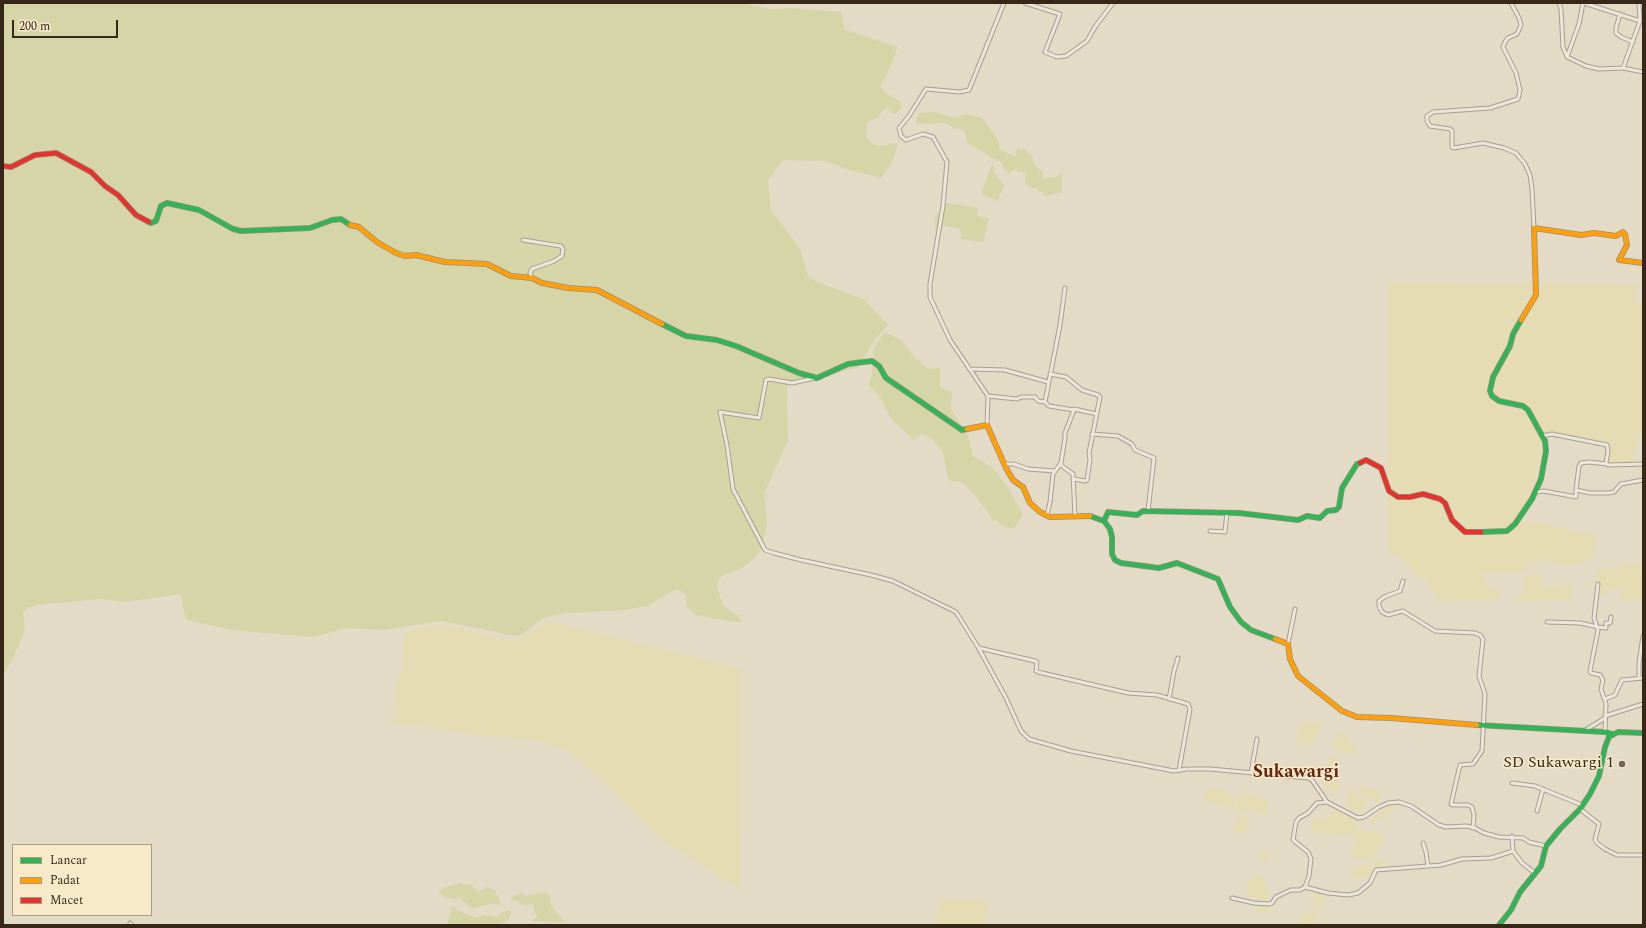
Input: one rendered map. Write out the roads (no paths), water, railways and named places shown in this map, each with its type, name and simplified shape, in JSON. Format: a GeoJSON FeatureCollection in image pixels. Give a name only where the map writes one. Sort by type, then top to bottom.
{"type":"FeatureCollection","features":[{"type":"Feature","properties":{"kind":"street"},"geometry":{"type":"LineString","coordinates":[[1004,3],[969,90],[960,92],[926,89],[909,116],[899,128],[901,136],[906,140],[923,134],[933,137],[947,162],[943,206],[930,284],[930,297],[947,335],[988,396],[987,426],[1013,480],[1023,488],[1030,503],[1040,512],[1050,517],[1090,516],[1104,521],[1110,529],[1112,537],[1112,554],[1115,560],[1121,563],[1159,568],[1177,563],[1218,579],[1230,607],[1241,622],[1251,630],[1288,644]]}},
{"type":"Feature","properties":{"kind":"street"},"geometry":{"type":"LineString","coordinates":[[1025,3],[1060,14],[1045,52],[1057,57],[1064,57],[1087,41],[1094,27],[1113,3]]}},
{"type":"Feature","properties":{"kind":"street"},"geometry":{"type":"LineString","coordinates":[[1104,521],[1108,512],[1137,515],[1143,511],[1227,513],[1298,520],[1307,516],[1320,518],[1327,511],[1336,510],[1339,508],[1342,488],[1357,464],[1366,460],[1381,468],[1389,491],[1398,497],[1410,498],[1423,494],[1440,499],[1445,503],[1452,520],[1465,532],[1507,531],[1515,524],[1536,492],[1541,479],[1546,451],[1545,441],[1528,410],[1524,406],[1499,401],[1492,396],[1490,391],[1493,377],[1510,346],[1513,334],[1536,295],[1534,228],[1530,175],[1525,164],[1516,153],[1504,148],[1483,143],[1454,148],[1452,147],[1452,131],[1450,129],[1430,126],[1427,121],[1427,116],[1433,112],[1490,108],[1518,99],[1520,90],[1516,73],[1503,47],[1508,38],[1517,34],[1521,25],[1520,18],[1511,3]]}},
{"type":"Feature","properties":{"kind":"street"},"geometry":{"type":"LineString","coordinates":[[1559,3],[1561,9],[1563,47],[1567,57],[1586,66],[1599,69],[1623,68],[1643,72]]}},
{"type":"Feature","properties":{"kind":"street"},"geometry":{"type":"LineString","coordinates":[[1567,57],[1579,24],[1584,3],[1640,21]]}},
{"type":"Feature","properties":{"kind":"street"},"geometry":{"type":"LineString","coordinates":[[1623,68],[1640,21],[1641,12],[1639,3]]}},
{"type":"Feature","properties":{"kind":"street"},"geometry":{"type":"LineString","coordinates":[[1620,14],[1615,30],[1616,33],[1633,42]]}},
{"type":"Feature","properties":{"kind":"street"},"geometry":{"type":"LineString","coordinates":[[3,166],[11,167],[35,154],[56,154],[71,160],[90,172],[105,186],[118,195],[136,215],[150,223],[156,221],[161,206],[167,203],[199,210],[233,229],[241,231],[310,228],[332,220],[341,219],[350,225],[359,227],[377,242],[402,255],[416,255],[454,263],[484,263],[511,276],[532,278],[542,283],[568,288],[597,290],[686,336],[717,340],[736,346],[799,373],[817,378]]}},
{"type":"Feature","properties":{"kind":"street"},"geometry":{"type":"LineString","coordinates":[[1534,228],[1581,235],[1594,233],[1616,236],[1624,232],[1627,245],[1619,260],[1643,263]]}},
{"type":"Feature","properties":{"kind":"street"},"geometry":{"type":"LineString","coordinates":[[522,240],[561,246],[563,249],[562,256],[532,270],[530,273],[532,278]]}},
{"type":"Feature","properties":{"kind":"street"},"geometry":{"type":"LineString","coordinates":[[1045,402],[1065,288]]}},
{"type":"Feature","properties":{"kind":"street"},"geometry":{"type":"LineString","coordinates":[[987,426],[962,430],[886,378],[879,366],[872,361],[848,364],[817,378],[792,382],[766,379],[764,381],[759,418],[720,412],[727,445],[733,489],[765,550],[801,560],[893,581],[956,612],[979,648],[1006,698],[1021,731],[1029,739],[1071,751],[1163,769],[1210,769],[1308,778],[1312,780],[1327,802]]}},
{"type":"Feature","properties":{"kind":"street"},"geometry":{"type":"LineString","coordinates":[[969,369],[1005,370],[1048,382]]}},
{"type":"Feature","properties":{"kind":"street"},"geometry":{"type":"LineString","coordinates":[[1050,374],[1064,376],[1082,390],[1100,397],[1089,453],[1090,460],[1087,480],[1074,479]]}},
{"type":"Feature","properties":{"kind":"street"},"geometry":{"type":"LineString","coordinates":[[988,396],[1017,399],[1022,397],[1035,397],[1038,401],[1045,402],[1049,406],[1074,409],[1096,414]]}},
{"type":"Feature","properties":{"kind":"street"},"geometry":{"type":"LineString","coordinates":[[1046,515],[1050,502],[1052,478],[1061,463],[1065,433],[1074,409]]}},
{"type":"Feature","properties":{"kind":"street"},"geometry":{"type":"LineString","coordinates":[[1092,434],[1118,436],[1132,444],[1135,450],[1153,457],[1148,511]]}},
{"type":"Feature","properties":{"kind":"street"},"geometry":{"type":"LineString","coordinates":[[1542,436],[1552,434],[1607,445],[1607,464]]}},
{"type":"Feature","properties":{"kind":"street"},"geometry":{"type":"LineString","coordinates":[[1061,463],[1062,466],[1072,473],[1074,479],[1074,516]]}},
{"type":"Feature","properties":{"kind":"street"},"geometry":{"type":"LineString","coordinates":[[1536,492],[1544,490],[1576,497],[1581,463],[1643,464]]}},
{"type":"Feature","properties":{"kind":"street"},"geometry":{"type":"LineString","coordinates":[[1004,464],[1014,464],[1028,469],[1055,471]]}},
{"type":"Feature","properties":{"kind":"street"},"geometry":{"type":"LineString","coordinates":[[1576,490],[1590,493],[1612,493],[1621,484],[1643,480]]}},
{"type":"Feature","properties":{"kind":"street"},"geometry":{"type":"LineString","coordinates":[[1210,531],[1221,533],[1225,532],[1227,513]]}},
{"type":"Feature","properties":{"kind":"street"},"geometry":{"type":"LineString","coordinates":[[1403,581],[1400,591],[1379,600],[1379,606],[1382,612],[1388,615],[1403,611],[1435,631],[1471,633],[1482,637],[1483,642],[1479,676],[1485,694],[1482,751],[1471,765],[1460,765],[1452,797],[1452,805],[1468,805],[1472,807],[1474,815],[1473,828]]}},
{"type":"Feature","properties":{"kind":"street"},"geometry":{"type":"LineString","coordinates":[[1598,584],[1594,618],[1598,627],[1590,671],[1591,673],[1600,675],[1603,678],[1601,689],[1605,699],[1605,732]]}},
{"type":"Feature","properties":{"kind":"street"},"geometry":{"type":"LineString","coordinates":[[1295,609],[1288,644],[1290,660],[1298,676],[1342,711],[1357,717],[1391,718],[1441,724],[1605,732],[1612,734],[1620,732],[1643,734]]}},
{"type":"Feature","properties":{"kind":"street"},"geometry":{"type":"LineString","coordinates":[[1547,622],[1580,623],[1606,628],[1606,623],[1610,623],[1612,617]]}},
{"type":"Feature","properties":{"kind":"street"},"geometry":{"type":"LineString","coordinates":[[1639,678],[1639,663],[1643,636]]}},
{"type":"Feature","properties":{"kind":"street"},"geometry":{"type":"LineString","coordinates":[[979,648],[1035,661],[1037,662],[1036,670],[1038,672],[1128,693],[1155,695],[1187,703],[1190,707],[1178,770]]}},
{"type":"Feature","properties":{"kind":"street"},"geometry":{"type":"LineString","coordinates":[[1169,699],[1174,670],[1178,658]]}},
{"type":"Feature","properties":{"kind":"street"},"geometry":{"type":"LineString","coordinates":[[1605,699],[1615,695],[1622,680],[1643,678]]}},
{"type":"Feature","properties":{"kind":"street"},"geometry":{"type":"LineString","coordinates":[[1583,732],[1605,717],[1643,704]]}},
{"type":"Feature","properties":{"kind":"street"},"geometry":{"type":"LineString","coordinates":[[1499,925],[1511,910],[1520,892],[1541,866],[1546,846],[1581,807],[1595,785],[1599,776],[1606,742],[1612,734]]}},
{"type":"Feature","properties":{"kind":"street"},"geometry":{"type":"LineString","coordinates":[[1251,773],[1257,739]]}},
{"type":"Feature","properties":{"kind":"street"},"geometry":{"type":"LineString","coordinates":[[1512,783],[1531,785],[1543,789],[1581,807],[1599,824],[1595,839],[1597,843],[1605,849],[1617,855],[1643,855]]}},
{"type":"Feature","properties":{"kind":"street"},"geometry":{"type":"LineString","coordinates":[[1537,811],[1543,789]]}},
{"type":"Feature","properties":{"kind":"street"},"geometry":{"type":"LineString","coordinates":[[1232,898],[1254,903],[1269,904],[1272,903],[1276,897],[1291,890],[1300,890],[1305,887],[1309,876],[1311,859],[1308,852],[1293,840],[1296,822],[1299,818],[1308,813],[1317,803],[1327,802],[1362,818],[1383,805],[1399,802],[1411,806],[1439,825],[1446,827],[1466,826],[1499,837],[1512,836],[1546,846]]}},
{"type":"Feature","properties":{"kind":"street"},"geometry":{"type":"LineString","coordinates":[[1512,836],[1513,851],[1522,862],[1535,873]]}},
{"type":"Feature","properties":{"kind":"street"},"geometry":{"type":"LineString","coordinates":[[1423,843],[1428,866]]}},
{"type":"Feature","properties":{"kind":"street"},"geometry":{"type":"LineString","coordinates":[[1305,887],[1328,893],[1353,894],[1361,892],[1368,886],[1376,870],[1454,863],[1462,859],[1488,858],[1513,851]]}},
{"type":"Feature","properties":{"kind":"place","name":"SD Sukawargi 1"},"geometry":{"type":"Point","coordinates":[1622,764]}},
{"type":"Feature","properties":{"kind":"district","name":"Sukawargi"},"geometry":{"type":"Point","coordinates":[1296,773]}}]}
